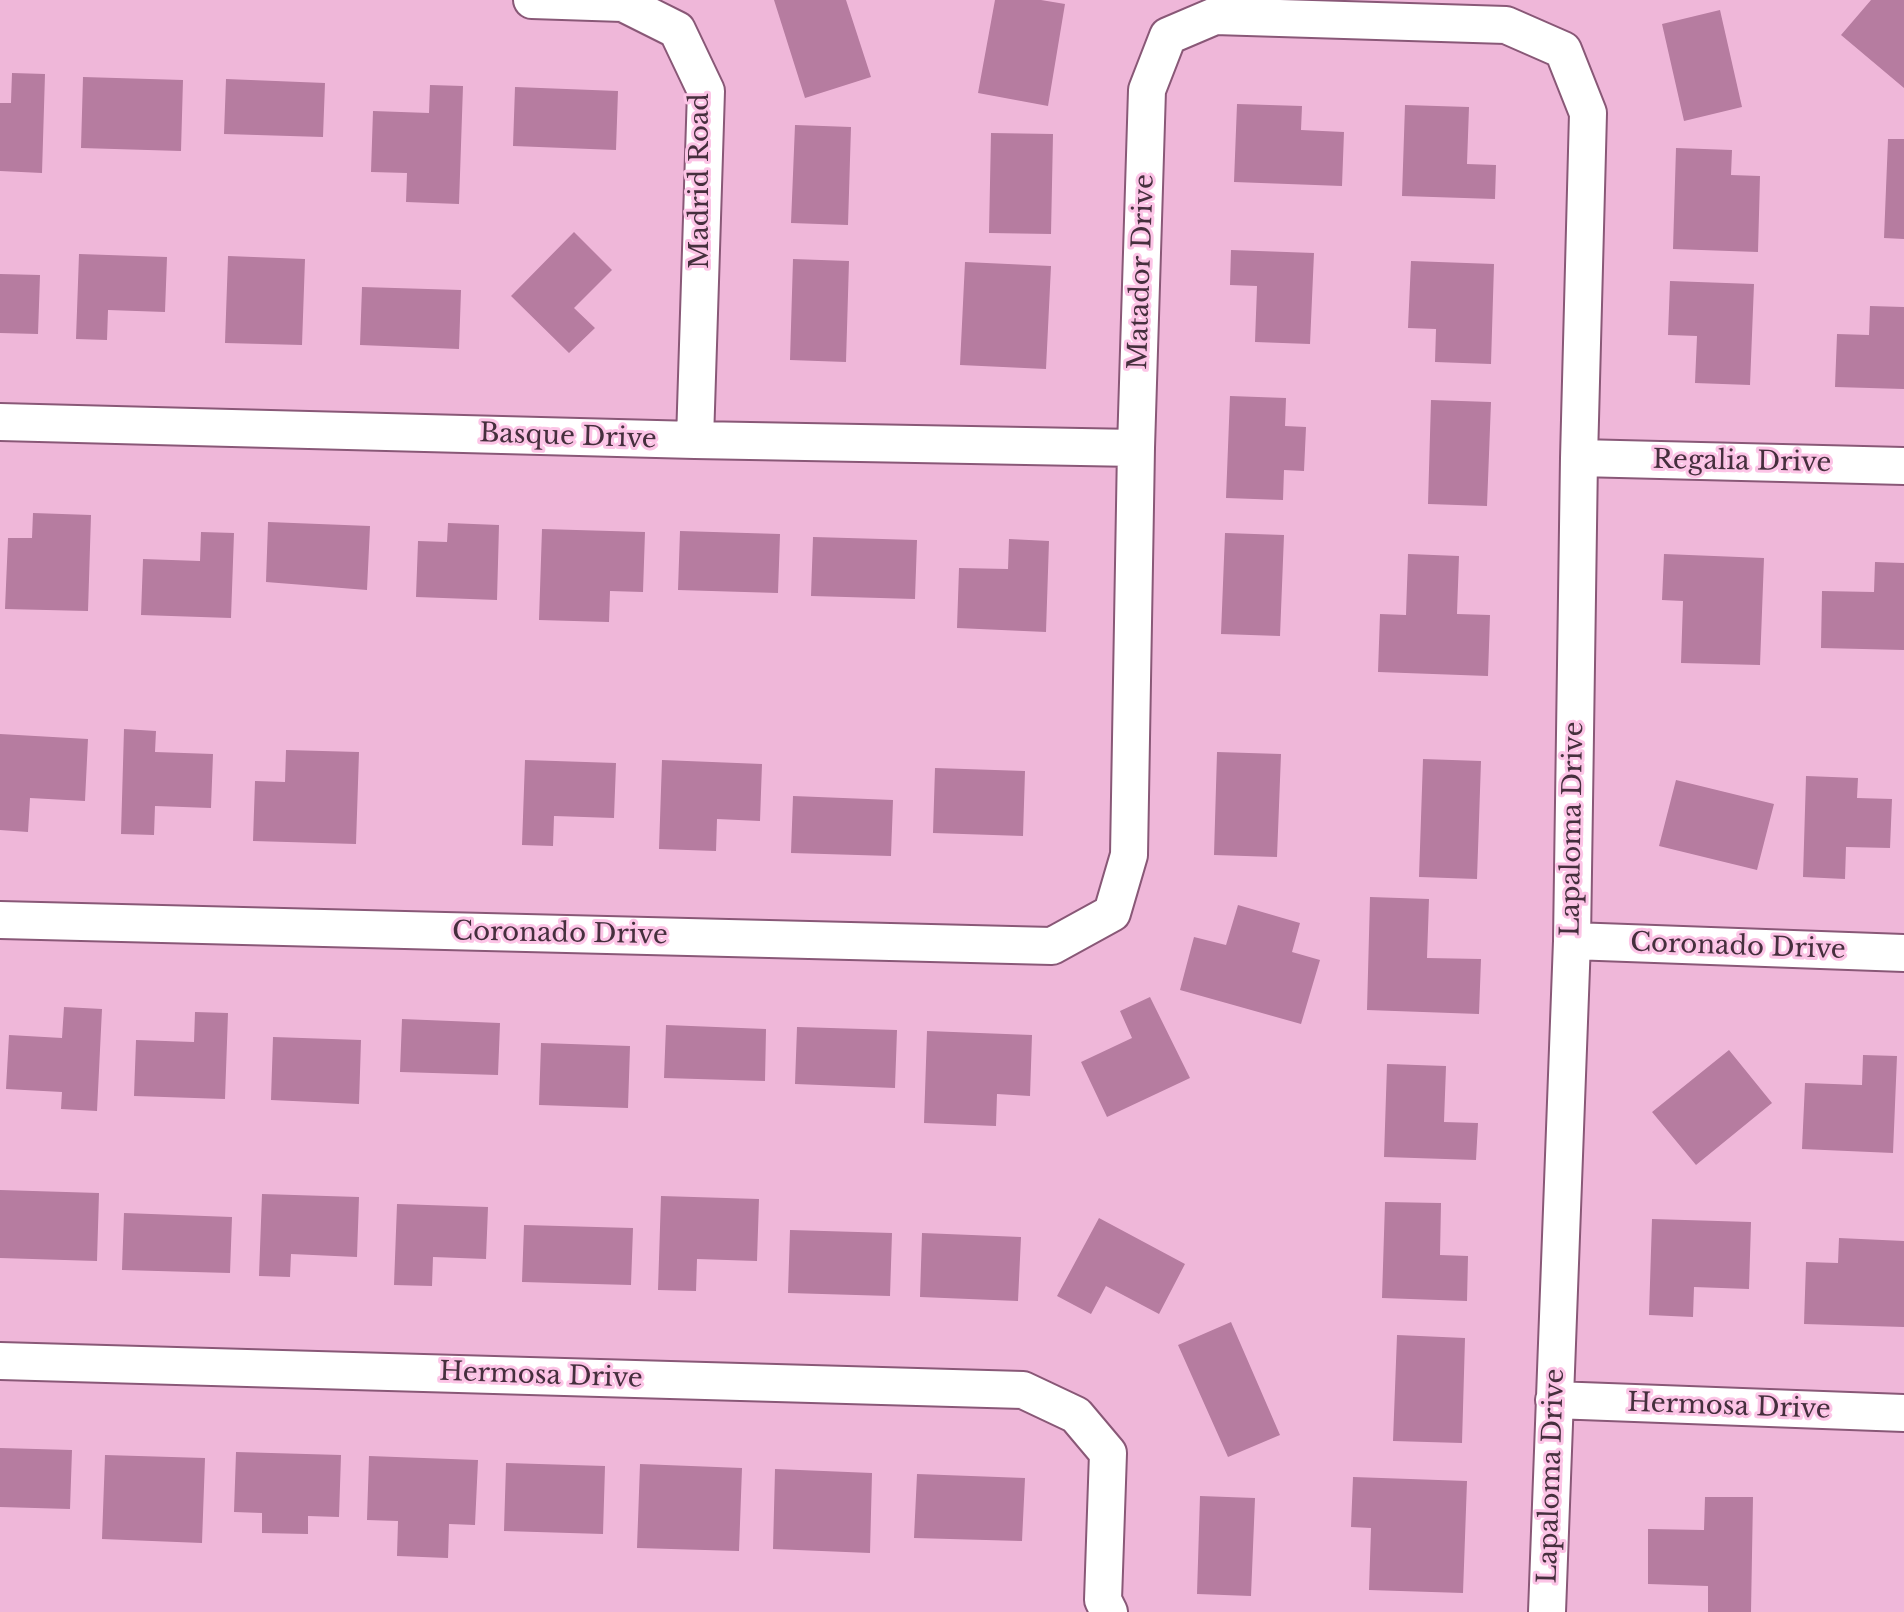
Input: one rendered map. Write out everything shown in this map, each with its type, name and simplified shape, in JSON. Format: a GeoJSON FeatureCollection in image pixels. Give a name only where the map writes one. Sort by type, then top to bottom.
{"type":"FeatureCollection","features":[{"type":"Feature","properties":{"kind":"street","name":"Madrid Road"},"geometry":{"type":"LineString","coordinates":[[532,0],[623,3],[677,30],[706,91],[695,440]]}},
{"type":"Feature","properties":{"kind":"street","name":"Matador Drive"},"geometry":{"type":"LineString","coordinates":[[1112,913],[1129,855],[1136,448],[1147,90],[1168,36],[1215,16],[1506,25],[1563,50]]}},
{"type":"Feature","properties":{"kind":"street","name":"Lapaloma Drive"},"geometry":{"type":"LineString","coordinates":[[1547,1612],[1572,941],[1588,113],[1563,50]]}},
{"type":"Feature","properties":{"kind":"street","name":"Basque Drive"},"geometry":{"type":"LineString","coordinates":[[0,422],[1136,448]]}},
{"type":"Feature","properties":{"kind":"street","name":"Regalia Drive"},"geometry":{"type":"LineString","coordinates":[[1579,458],[1904,466]]}},
{"type":"Feature","properties":{"kind":"street","name":"Coronado Drive"},"geometry":{"type":"LineString","coordinates":[[0,920],[1052,946],[1112,913]]}},
{"type":"Feature","properties":{"kind":"street","name":"Coronado Drive"},"geometry":{"type":"LineString","coordinates":[[1572,941],[1904,953]]}},
{"type":"Feature","properties":{"kind":"street","name":"Hermosa Drive"},"geometry":{"type":"LineString","coordinates":[[0,1361],[1023,1390],[1076,1415],[1108,1453],[1106,1606]]}},
{"type":"Feature","properties":{"kind":"street","name":"Hermosa Drive"},"geometry":{"type":"LineString","coordinates":[[1554,1400],[1904,1413]]}},
{"type":"Feature","properties":{"kind":"building"},"geometry":{"type":"Polygon","coordinates":[[[774,0],[846,0],[871,77],[805,98],[774,0]]]}},
{"type":"Feature","properties":{"kind":"building"},"geometry":{"type":"Polygon","coordinates":[[[995,0],[1041,0],[1065,4],[1048,106],[978,93],[995,0]]]}},
{"type":"Feature","properties":{"kind":"building"},"geometry":{"type":"Polygon","coordinates":[[[1871,0],[1904,0],[1904,88],[1841,35],[1871,0]]]}},
{"type":"Feature","properties":{"kind":"building"},"geometry":{"type":"Polygon","coordinates":[[[1720,10],[1742,107],[1684,121],[1662,24],[1720,10]]]}},
{"type":"Feature","properties":{"kind":"building"},"geometry":{"type":"Polygon","coordinates":[[[12,73],[45,74],[42,173],[0,171],[0,103],[11,103],[12,73]]]}},
{"type":"Feature","properties":{"kind":"building"},"geometry":{"type":"Polygon","coordinates":[[[83,77],[183,80],[181,151],[81,148],[83,77]]]}},
{"type":"Feature","properties":{"kind":"building"},"geometry":{"type":"Polygon","coordinates":[[[226,79],[325,83],[323,137],[224,134],[226,79]]]}},
{"type":"Feature","properties":{"kind":"building"},"geometry":{"type":"Polygon","coordinates":[[[430,85],[463,86],[459,204],[406,202],[407,173],[371,172],[373,111],[429,113],[430,85]]]}},
{"type":"Feature","properties":{"kind":"building"},"geometry":{"type":"Polygon","coordinates":[[[515,87],[618,91],[616,150],[513,146],[515,87]]]}},
{"type":"Feature","properties":{"kind":"building"},"geometry":{"type":"Polygon","coordinates":[[[1237,104],[1302,106],[1301,130],[1344,132],[1342,186],[1234,182],[1237,104]]]}},
{"type":"Feature","properties":{"kind":"building"},"geometry":{"type":"Polygon","coordinates":[[[1405,105],[1469,107],[1467,164],[1496,165],[1495,199],[1402,196],[1405,105]]]}},
{"type":"Feature","properties":{"kind":"building"},"geometry":{"type":"Polygon","coordinates":[[[795,125],[851,127],[848,225],[791,223],[795,125]]]}},
{"type":"Feature","properties":{"kind":"building"},"geometry":{"type":"Polygon","coordinates":[[[991,133],[1053,134],[1051,234],[989,233],[991,133]]]}},
{"type":"Feature","properties":{"kind":"building"},"geometry":{"type":"Polygon","coordinates":[[[1888,139],[1904,139],[1904,239],[1884,238],[1888,139]]]}},
{"type":"Feature","properties":{"kind":"building"},"geometry":{"type":"Polygon","coordinates":[[[1676,148],[1732,150],[1731,175],[1760,176],[1758,252],[1673,249],[1676,148]]]}},
{"type":"Feature","properties":{"kind":"building"},"geometry":{"type":"Polygon","coordinates":[[[574,232],[612,270],[574,308],[595,328],[569,353],[511,296],[574,232]]]}},
{"type":"Feature","properties":{"kind":"building"},"geometry":{"type":"Polygon","coordinates":[[[1231,250],[1314,253],[1310,344],[1255,342],[1257,286],[1230,285],[1231,250]]]}},
{"type":"Feature","properties":{"kind":"building"},"geometry":{"type":"Polygon","coordinates":[[[79,254],[167,257],[165,312],[108,310],[107,340],[76,339],[79,254]]]}},
{"type":"Feature","properties":{"kind":"building"},"geometry":{"type":"Polygon","coordinates":[[[228,256],[305,259],[302,345],[225,343],[228,256]]]}},
{"type":"Feature","properties":{"kind":"building"},"geometry":{"type":"Polygon","coordinates":[[[793,259],[849,261],[846,362],[790,360],[793,259]]]}},
{"type":"Feature","properties":{"kind":"building"},"geometry":{"type":"Polygon","coordinates":[[[1411,261],[1494,264],[1491,364],[1435,362],[1436,329],[1408,328],[1411,261]]]}},
{"type":"Feature","properties":{"kind":"building"},"geometry":{"type":"Polygon","coordinates":[[[965,262],[1051,266],[1046,369],[960,365],[965,262]]]}},
{"type":"Feature","properties":{"kind":"building"},"geometry":{"type":"Polygon","coordinates":[[[0,274],[40,275],[38,334],[0,333],[0,274]]]}},
{"type":"Feature","properties":{"kind":"building"},"geometry":{"type":"Polygon","coordinates":[[[1670,281],[1754,284],[1750,385],[1695,383],[1697,336],[1668,335],[1670,281]]]}},
{"type":"Feature","properties":{"kind":"building"},"geometry":{"type":"Polygon","coordinates":[[[362,287],[461,290],[459,349],[360,345],[362,287]]]}},
{"type":"Feature","properties":{"kind":"building"},"geometry":{"type":"Polygon","coordinates":[[[1870,306],[1904,307],[1904,389],[1835,387],[1837,334],[1869,335],[1870,306]]]}},
{"type":"Feature","properties":{"kind":"building"},"geometry":{"type":"Polygon","coordinates":[[[1230,396],[1286,398],[1285,426],[1306,427],[1304,471],[1284,470],[1283,500],[1226,498],[1230,396]]]}},
{"type":"Feature","properties":{"kind":"building"},"geometry":{"type":"Polygon","coordinates":[[[1431,400],[1491,402],[1487,506],[1428,504],[1431,400]]]}},
{"type":"Feature","properties":{"kind":"building"},"geometry":{"type":"Polygon","coordinates":[[[33,513],[91,515],[88,611],[5,609],[8,538],[32,538],[33,513]]]}},
{"type":"Feature","properties":{"kind":"building"},"geometry":{"type":"Polygon","coordinates":[[[268,522],[370,526],[367,590],[266,582],[268,522]]]}},
{"type":"Feature","properties":{"kind":"building"},"geometry":{"type":"Polygon","coordinates":[[[448,523],[499,525],[497,600],[416,597],[418,541],[447,542],[448,523]]]}},
{"type":"Feature","properties":{"kind":"building"},"geometry":{"type":"Polygon","coordinates":[[[542,529],[645,532],[643,592],[610,591],[609,622],[539,620],[542,529]]]}},
{"type":"Feature","properties":{"kind":"building"},"geometry":{"type":"Polygon","coordinates":[[[680,531],[780,534],[778,593],[678,590],[680,531]]]}},
{"type":"Feature","properties":{"kind":"building"},"geometry":{"type":"Polygon","coordinates":[[[201,532],[234,533],[231,618],[141,615],[143,559],[200,561],[201,532]]]}},
{"type":"Feature","properties":{"kind":"building"},"geometry":{"type":"Polygon","coordinates":[[[1225,533],[1284,535],[1280,636],[1221,634],[1225,533]]]}},
{"type":"Feature","properties":{"kind":"building"},"geometry":{"type":"Polygon","coordinates":[[[813,537],[917,540],[915,599],[811,596],[813,537]]]}},
{"type":"Feature","properties":{"kind":"building"},"geometry":{"type":"Polygon","coordinates":[[[1009,539],[1049,541],[1046,632],[957,628],[959,568],[1008,569],[1009,539]]]}},
{"type":"Feature","properties":{"kind":"building"},"geometry":{"type":"Polygon","coordinates":[[[1408,554],[1459,556],[1457,614],[1490,615],[1488,676],[1378,672],[1380,614],[1406,615],[1408,554]]]}},
{"type":"Feature","properties":{"kind":"building"},"geometry":{"type":"Polygon","coordinates":[[[1664,554],[1764,558],[1760,665],[1681,663],[1683,601],[1662,600],[1664,554]]]}},
{"type":"Feature","properties":{"kind":"building"},"geometry":{"type":"Polygon","coordinates":[[[1875,562],[1904,563],[1904,650],[1821,648],[1822,591],[1874,592],[1875,562]]]}},
{"type":"Feature","properties":{"kind":"building"},"geometry":{"type":"Polygon","coordinates":[[[124,729],[156,731],[155,752],[213,754],[211,808],[155,806],[154,835],[121,834],[124,729]]]}},
{"type":"Feature","properties":{"kind":"building"},"geometry":{"type":"Polygon","coordinates":[[[0,734],[88,739],[85,801],[30,798],[28,832],[0,830],[0,734]]]}},
{"type":"Feature","properties":{"kind":"building"},"geometry":{"type":"Polygon","coordinates":[[[286,750],[359,752],[356,844],[253,841],[255,781],[285,782],[286,750]]]}},
{"type":"Feature","properties":{"kind":"building"},"geometry":{"type":"Polygon","coordinates":[[[1217,752],[1281,754],[1277,857],[1214,855],[1217,752]]]}},
{"type":"Feature","properties":{"kind":"building"},"geometry":{"type":"Polygon","coordinates":[[[1423,759],[1481,761],[1477,879],[1419,877],[1423,759]]]}},
{"type":"Feature","properties":{"kind":"building"},"geometry":{"type":"Polygon","coordinates":[[[525,760],[616,763],[614,818],[554,816],[553,846],[522,845],[525,760]]]}},
{"type":"Feature","properties":{"kind":"building"},"geometry":{"type":"Polygon","coordinates":[[[662,760],[762,764],[760,821],[717,819],[716,851],[659,849],[662,760]]]}},
{"type":"Feature","properties":{"kind":"building"},"geometry":{"type":"Polygon","coordinates":[[[935,768],[1025,771],[1023,836],[933,833],[935,768]]]}},
{"type":"Feature","properties":{"kind":"building"},"geometry":{"type":"Polygon","coordinates":[[[1806,776],[1858,778],[1857,798],[1892,799],[1890,848],[1846,847],[1845,879],[1803,877],[1806,776]]]}},
{"type":"Feature","properties":{"kind":"building"},"geometry":{"type":"Polygon","coordinates":[[[1676,780],[1774,804],[1757,870],[1659,846],[1676,780]]]}},
{"type":"Feature","properties":{"kind":"building"},"geometry":{"type":"Polygon","coordinates":[[[793,796],[893,800],[891,856],[791,853],[793,796]]]}},
{"type":"Feature","properties":{"kind":"building"},"geometry":{"type":"Polygon","coordinates":[[[1370,897],[1429,899],[1427,958],[1481,959],[1479,1014],[1367,1010],[1370,897]]]}},
{"type":"Feature","properties":{"kind":"building"},"geometry":{"type":"Polygon","coordinates":[[[1238,905],[1300,923],[1292,952],[1320,960],[1301,1024],[1180,990],[1194,937],[1226,945],[1238,905]]]}},
{"type":"Feature","properties":{"kind":"building"},"geometry":{"type":"Polygon","coordinates":[[[1150,997],[1190,1078],[1107,1117],[1081,1062],[1132,1038],[1120,1011],[1150,997]]]}},
{"type":"Feature","properties":{"kind":"building"},"geometry":{"type":"Polygon","coordinates":[[[64,1007],[102,1009],[97,1111],[61,1109],[62,1092],[6,1089],[9,1035],[62,1038],[64,1007]]]}},
{"type":"Feature","properties":{"kind":"building"},"geometry":{"type":"Polygon","coordinates":[[[195,1012],[228,1013],[225,1099],[134,1096],[136,1040],[194,1042],[195,1012]]]}},
{"type":"Feature","properties":{"kind":"building"},"geometry":{"type":"Polygon","coordinates":[[[402,1019],[500,1023],[498,1075],[400,1072],[402,1019]]]}},
{"type":"Feature","properties":{"kind":"building"},"geometry":{"type":"Polygon","coordinates":[[[666,1025],[766,1029],[765,1081],[664,1078],[666,1025]]]}},
{"type":"Feature","properties":{"kind":"building"},"geometry":{"type":"Polygon","coordinates":[[[797,1027],[897,1030],[895,1088],[795,1084],[797,1027]]]}},
{"type":"Feature","properties":{"kind":"building"},"geometry":{"type":"Polygon","coordinates":[[[927,1031],[1032,1035],[1030,1096],[997,1094],[996,1126],[924,1123],[927,1031]]]}},
{"type":"Feature","properties":{"kind":"building"},"geometry":{"type":"Polygon","coordinates":[[[273,1037],[361,1040],[359,1104],[271,1100],[273,1037]]]}},
{"type":"Feature","properties":{"kind":"building"},"geometry":{"type":"Polygon","coordinates":[[[541,1043],[630,1046],[628,1108],[539,1105],[541,1043]]]}},
{"type":"Feature","properties":{"kind":"building"},"geometry":{"type":"Polygon","coordinates":[[[1729,1050],[1772,1103],[1696,1165],[1652,1112],[1729,1050]]]}},
{"type":"Feature","properties":{"kind":"building"},"geometry":{"type":"Polygon","coordinates":[[[1863,1055],[1897,1056],[1893,1153],[1802,1149],[1805,1083],[1862,1085],[1863,1055]]]}},
{"type":"Feature","properties":{"kind":"building"},"geometry":{"type":"Polygon","coordinates":[[[1387,1064],[1446,1066],[1444,1122],[1478,1123],[1476,1160],[1384,1157],[1387,1064]]]}},
{"type":"Feature","properties":{"kind":"building"},"geometry":{"type":"Polygon","coordinates":[[[0,1190],[99,1193],[97,1261],[0,1258],[0,1190]]]}},
{"type":"Feature","properties":{"kind":"building"},"geometry":{"type":"Polygon","coordinates":[[[262,1194],[359,1197],[357,1257],[291,1254],[290,1277],[259,1276],[262,1194]]]}},
{"type":"Feature","properties":{"kind":"building"},"geometry":{"type":"Polygon","coordinates":[[[661,1196],[759,1199],[757,1261],[697,1259],[696,1291],[658,1290],[661,1196]]]}},
{"type":"Feature","properties":{"kind":"building"},"geometry":{"type":"Polygon","coordinates":[[[1385,1202],[1441,1203],[1440,1255],[1468,1256],[1467,1301],[1382,1298],[1385,1202]]]}},
{"type":"Feature","properties":{"kind":"building"},"geometry":{"type":"Polygon","coordinates":[[[397,1204],[488,1207],[486,1259],[433,1257],[432,1286],[394,1285],[397,1204]]]}},
{"type":"Feature","properties":{"kind":"building"},"geometry":{"type":"Polygon","coordinates":[[[124,1213],[232,1217],[230,1273],[122,1270],[124,1213]]]}},
{"type":"Feature","properties":{"kind":"building"},"geometry":{"type":"Polygon","coordinates":[[[1099,1218],[1185,1264],[1159,1314],[1106,1286],[1091,1314],[1057,1296],[1099,1218]]]}},
{"type":"Feature","properties":{"kind":"building"},"geometry":{"type":"Polygon","coordinates":[[[1652,1219],[1751,1222],[1749,1289],[1694,1287],[1693,1317],[1649,1315],[1652,1219]]]}},
{"type":"Feature","properties":{"kind":"building"},"geometry":{"type":"Polygon","coordinates":[[[524,1225],[633,1228],[631,1285],[522,1282],[524,1225]]]}},
{"type":"Feature","properties":{"kind":"building"},"geometry":{"type":"Polygon","coordinates":[[[790,1230],[892,1233],[890,1296],[788,1293],[790,1230]]]}},
{"type":"Feature","properties":{"kind":"building"},"geometry":{"type":"Polygon","coordinates":[[[922,1233],[1021,1237],[1018,1301],[920,1297],[922,1233]]]}},
{"type":"Feature","properties":{"kind":"building"},"geometry":{"type":"Polygon","coordinates":[[[1839,1238],[1904,1241],[1904,1327],[1804,1324],[1806,1262],[1838,1263],[1839,1238]]]}},
{"type":"Feature","properties":{"kind":"building"},"geometry":{"type":"Polygon","coordinates":[[[1231,1322],[1280,1435],[1228,1457],[1178,1345],[1231,1322]]]}},
{"type":"Feature","properties":{"kind":"building"},"geometry":{"type":"Polygon","coordinates":[[[1397,1335],[1465,1338],[1462,1443],[1393,1441],[1397,1335]]]}},
{"type":"Feature","properties":{"kind":"building"},"geometry":{"type":"Polygon","coordinates":[[[0,1448],[72,1450],[70,1509],[0,1507],[0,1448]]]}},
{"type":"Feature","properties":{"kind":"building"},"geometry":{"type":"Polygon","coordinates":[[[236,1452],[341,1455],[339,1517],[308,1516],[308,1534],[262,1533],[262,1513],[234,1512],[236,1452]]]}},
{"type":"Feature","properties":{"kind":"building"},"geometry":{"type":"Polygon","coordinates":[[[105,1455],[205,1458],[202,1543],[102,1539],[105,1455]]]}},
{"type":"Feature","properties":{"kind":"building"},"geometry":{"type":"Polygon","coordinates":[[[369,1456],[478,1460],[475,1525],[449,1524],[448,1558],[397,1556],[398,1521],[367,1520],[369,1456]]]}},
{"type":"Feature","properties":{"kind":"building"},"geometry":{"type":"Polygon","coordinates":[[[506,1463],[605,1466],[603,1534],[504,1531],[506,1463]]]}},
{"type":"Feature","properties":{"kind":"building"},"geometry":{"type":"Polygon","coordinates":[[[640,1464],[742,1468],[739,1551],[637,1548],[640,1464]]]}},
{"type":"Feature","properties":{"kind":"building"},"geometry":{"type":"Polygon","coordinates":[[[775,1469],[872,1473],[870,1553],[773,1549],[775,1469]]]}},
{"type":"Feature","properties":{"kind":"building"},"geometry":{"type":"Polygon","coordinates":[[[917,1474],[1025,1478],[1022,1541],[914,1538],[917,1474]]]}},
{"type":"Feature","properties":{"kind":"building"},"geometry":{"type":"Polygon","coordinates":[[[1353,1477],[1467,1481],[1463,1593],[1369,1590],[1371,1528],[1351,1527],[1353,1477]]]}},
{"type":"Feature","properties":{"kind":"building"},"geometry":{"type":"Polygon","coordinates":[[[1200,1496],[1255,1498],[1251,1596],[1197,1594],[1200,1496]]]}},
{"type":"Feature","properties":{"kind":"building"},"geometry":{"type":"Polygon","coordinates":[[[1705,1497],[1753,1497],[1751,1612],[1708,1612],[1708,1586],[1648,1584],[1648,1529],[1704,1530],[1705,1497]]]}}]}
